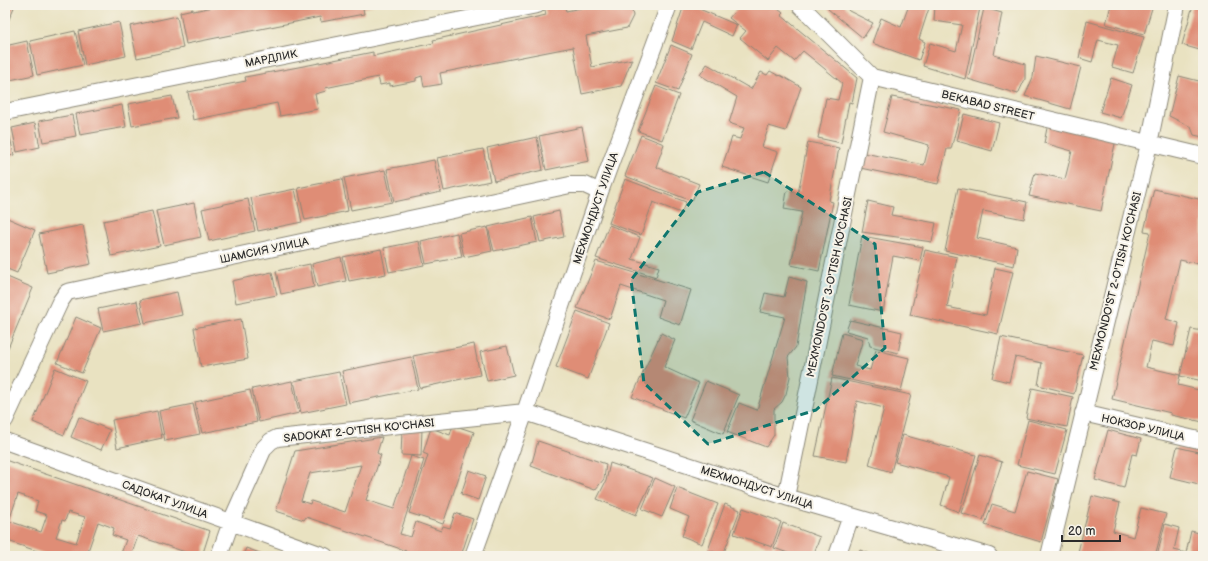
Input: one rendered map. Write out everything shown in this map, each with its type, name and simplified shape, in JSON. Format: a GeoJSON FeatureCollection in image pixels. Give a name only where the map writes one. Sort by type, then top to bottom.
{"type":"FeatureCollection","features":[{"type":"Feature","properties":{"kind":"street","name":"МАРДЛИК"},"geometry":{"type":"LineString","coordinates":[[5,112],[537,5]]}},
{"type":"Feature","properties":{"kind":"street","name":"МЕХМОНДУСТ УЛИЦА"},"geometry":{"type":"LineString","coordinates":[[473,556],[525,412],[600,192],[669,5]]}},
{"type":"Feature","properties":{"kind":"street"},"geometry":{"type":"LineString","coordinates":[[800,5],[872,77]]}},
{"type":"Feature","properties":{"kind":"street","name":"MEXMONDO'ST 2-O'TISH KO'CHASI"},"geometry":{"type":"LineString","coordinates":[[1049,556],[1082,413],[1149,144],[1177,5]]}},
{"type":"Feature","properties":{"kind":"street","name":"BEKABAD STREET"},"geometry":{"type":"LineString","coordinates":[[872,77],[1203,156]]}},
{"type":"Feature","properties":{"kind":"street","name":"MEXMONDO'ST 3-O'TISH KO'CHASI"},"geometry":{"type":"LineString","coordinates":[[786,497],[872,77]]}},
{"type":"Feature","properties":{"kind":"street","name":"ШАМСИЯ УЛИЦА"},"geometry":{"type":"LineString","coordinates":[[5,420],[60,302],[67,292],[570,185],[585,185],[600,192]]}},
{"type":"Feature","properties":{"kind":"street","name":"МЕХМОНДУСТ УЛИЦА"},"geometry":{"type":"LineString","coordinates":[[525,412],[786,497],[989,556]]}},
{"type":"Feature","properties":{"kind":"street","name":"SADOKAT 2-O'TISH KO'CHASI"},"geometry":{"type":"LineString","coordinates":[[219,556],[231,522],[264,448],[271,441],[277,438],[525,412]]}},
{"type":"Feature","properties":{"kind":"street","name":"НОКЗОР УЛИЦА"},"geometry":{"type":"LineString","coordinates":[[1082,413],[1203,441]]}},
{"type":"Feature","properties":{"kind":"street","name":"САДОКАТ УЛИЦА"},"geometry":{"type":"LineString","coordinates":[[5,441],[325,556]]}},
{"type":"Feature","properties":{"kind":"street"},"geometry":{"type":"LineString","coordinates":[[837,556],[851,516]]}},
{"type":"Feature","properties":{"kind":"highlighted area"},"geometry":{"type":"Polygon","coordinates":[[[764,172],[875,244],[885,348],[816,410],[708,444],[644,383],[631,280],[698,192],[764,172]]]}},
{"type":"Feature","properties":{"kind":"building"},"geometry":{"type":"Polygon","coordinates":[[[5,5],[15,5],[7,24],[5,23],[5,5]]]}},
{"type":"Feature","properties":{"kind":"building"},"geometry":{"type":"Polygon","coordinates":[[[224,5],[225,8],[241,5],[373,6],[363,8],[364,14],[321,22],[320,17],[186,44],[180,12],[224,5]]]}},
{"type":"Feature","properties":{"kind":"building"},"geometry":{"type":"Polygon","coordinates":[[[564,5],[566,11],[596,5],[631,5],[633,16],[627,28],[586,36],[592,67],[632,59],[621,86],[582,94],[573,47],[440,73],[442,84],[424,87],[422,76],[416,78],[416,81],[390,86],[390,83],[380,85],[378,77],[325,88],[326,91],[315,94],[318,109],[280,116],[277,103],[193,120],[188,92],[246,81],[245,77],[373,52],[373,56],[434,43],[433,40],[546,15],[544,6],[564,5]]]}},
{"type":"Feature","properties":{"kind":"building"},"geometry":{"type":"Polygon","coordinates":[[[684,5],[690,5],[737,25],[732,36],[702,22],[691,49],[672,41],[684,5]]]}},
{"type":"Feature","properties":{"kind":"building"},"geometry":{"type":"Polygon","coordinates":[[[740,5],[773,5],[783,13],[781,15],[857,78],[852,103],[849,102],[841,143],[818,138],[826,98],[838,100],[842,83],[803,51],[794,61],[778,48],[768,61],[740,38],[746,31],[729,18],[740,5]]]}},
{"type":"Feature","properties":{"kind":"building"},"geometry":{"type":"Polygon","coordinates":[[[828,5],[844,5],[849,11],[873,23],[863,38],[828,9],[828,5]]]}},
{"type":"Feature","properties":{"kind":"building"},"geometry":{"type":"Polygon","coordinates":[[[909,5],[930,5],[919,39],[925,42],[919,60],[872,43],[881,18],[901,27],[909,5]]]}},
{"type":"Feature","properties":{"kind":"building"},"geometry":{"type":"Polygon","coordinates":[[[935,5],[955,5],[980,8],[965,79],[923,66],[930,43],[956,51],[962,25],[934,21],[935,5]]]}},
{"type":"Feature","properties":{"kind":"building"},"geometry":{"type":"Polygon","coordinates":[[[1111,5],[1122,8],[1123,5],[1153,5],[1144,34],[1106,24],[1111,5]]]}},
{"type":"Feature","properties":{"kind":"building"},"geometry":{"type":"Polygon","coordinates":[[[1193,5],[1203,5],[1203,51],[1182,45],[1193,5]]]}},
{"type":"Feature","properties":{"kind":"building"},"geometry":{"type":"Polygon","coordinates":[[[984,8],[1002,13],[994,55],[1025,64],[1025,79],[1018,94],[968,79],[984,8]]]}},
{"type":"Feature","properties":{"kind":"building"},"geometry":{"type":"Polygon","coordinates":[[[177,16],[183,48],[137,58],[130,26],[177,16]]]}},
{"type":"Feature","properties":{"kind":"building"},"geometry":{"type":"Polygon","coordinates":[[[1087,21],[1144,37],[1133,73],[1112,67],[1118,45],[1098,40],[1092,62],[1079,58],[1087,21]]]}},
{"type":"Feature","properties":{"kind":"building"},"geometry":{"type":"Polygon","coordinates":[[[119,22],[126,56],[85,65],[78,31],[119,22]]]}},
{"type":"Feature","properties":{"kind":"building"},"geometry":{"type":"Polygon","coordinates":[[[75,31],[83,65],[37,75],[30,41],[75,31]]]}},
{"type":"Feature","properties":{"kind":"building"},"geometry":{"type":"Polygon","coordinates":[[[27,41],[34,75],[5,81],[5,46],[27,41]]]}},
{"type":"Feature","properties":{"kind":"building"},"geometry":{"type":"Polygon","coordinates":[[[671,45],[692,54],[678,91],[656,83],[671,45]]]}},
{"type":"Feature","properties":{"kind":"building"},"geometry":{"type":"Polygon","coordinates":[[[1036,56],[1081,67],[1070,109],[1025,96],[1033,77],[1036,56]]]}},
{"type":"Feature","properties":{"kind":"building"},"geometry":{"type":"Polygon","coordinates":[[[707,64],[751,89],[761,72],[767,75],[770,71],[801,87],[786,131],[769,126],[762,147],[778,152],[768,182],[722,167],[732,137],[740,139],[744,128],[729,123],[737,97],[700,75],[707,64]]]}},
{"type":"Feature","properties":{"kind":"building"},"geometry":{"type":"Polygon","coordinates":[[[1179,76],[1203,82],[1203,137],[1194,135],[1191,127],[1169,116],[1179,76]]]}},
{"type":"Feature","properties":{"kind":"building"},"geometry":{"type":"Polygon","coordinates":[[[1111,78],[1132,85],[1121,118],[1100,112],[1111,78]]]}},
{"type":"Feature","properties":{"kind":"building"},"geometry":{"type":"Polygon","coordinates":[[[656,86],[679,95],[662,140],[638,131],[656,86]]]}},
{"type":"Feature","properties":{"kind":"building"},"geometry":{"type":"Polygon","coordinates":[[[172,96],[177,118],[132,126],[128,104],[172,96]]]}},
{"type":"Feature","properties":{"kind":"building"},"geometry":{"type":"Polygon","coordinates":[[[892,97],[961,110],[951,149],[947,149],[938,184],[860,168],[864,153],[924,165],[929,145],[883,132],[892,97]]]}},
{"type":"Feature","properties":{"kind":"building"},"geometry":{"type":"Polygon","coordinates":[[[122,105],[126,127],[80,135],[76,114],[122,105]]]}},
{"type":"Feature","properties":{"kind":"building"},"geometry":{"type":"Polygon","coordinates":[[[964,114],[999,123],[992,151],[957,141],[964,114]]]}},
{"type":"Feature","properties":{"kind":"building"},"geometry":{"type":"Polygon","coordinates":[[[72,115],[76,136],[43,142],[39,121],[72,115]]]}},
{"type":"Feature","properties":{"kind":"building"},"geometry":{"type":"Polygon","coordinates":[[[35,123],[40,147],[17,152],[12,128],[35,123]]]}},
{"type":"Feature","properties":{"kind":"building"},"geometry":{"type":"Polygon","coordinates":[[[1048,123],[1116,139],[1101,211],[1029,196],[1035,173],[1065,179],[1072,151],[1044,143],[1048,123]]]}},
{"type":"Feature","properties":{"kind":"building"},"geometry":{"type":"Polygon","coordinates":[[[582,127],[589,161],[546,170],[539,136],[582,127]]]}},
{"type":"Feature","properties":{"kind":"building"},"geometry":{"type":"Polygon","coordinates":[[[8,128],[14,155],[5,157],[5,129],[8,128]]]}},
{"type":"Feature","properties":{"kind":"building"},"geometry":{"type":"Polygon","coordinates":[[[641,135],[664,144],[656,167],[699,184],[692,201],[625,176],[641,135]]]}},
{"type":"Feature","properties":{"kind":"building"},"geometry":{"type":"Polygon","coordinates":[[[537,137],[543,170],[494,181],[487,148],[537,137]]]}},
{"type":"Feature","properties":{"kind":"building"},"geometry":{"type":"Polygon","coordinates":[[[808,142],[839,148],[829,201],[833,202],[819,271],[791,265],[802,212],[784,209],[787,191],[798,193],[808,142]]]}},
{"type":"Feature","properties":{"kind":"building"},"geometry":{"type":"Polygon","coordinates":[[[483,149],[490,181],[444,191],[437,158],[483,149]]]}},
{"type":"Feature","properties":{"kind":"building"},"geometry":{"type":"Polygon","coordinates":[[[434,160],[441,192],[394,202],[387,169],[434,160]]]}},
{"type":"Feature","properties":{"kind":"building"},"geometry":{"type":"Polygon","coordinates":[[[385,170],[392,202],[351,210],[344,178],[385,170]]]}},
{"type":"Feature","properties":{"kind":"building"},"geometry":{"type":"Polygon","coordinates":[[[342,179],[348,211],[305,220],[298,188],[342,179]]]}},
{"type":"Feature","properties":{"kind":"building"},"geometry":{"type":"Polygon","coordinates":[[[625,179],[686,202],[681,213],[653,202],[641,235],[609,223],[625,179]]]}},
{"type":"Feature","properties":{"kind":"building"},"geometry":{"type":"Polygon","coordinates":[[[958,188],[1027,202],[1024,219],[983,211],[977,238],[1017,247],[1014,266],[945,251],[958,188]]]}},
{"type":"Feature","properties":{"kind":"building"},"geometry":{"type":"Polygon","coordinates":[[[295,189],[302,222],[258,231],[251,198],[295,189]]]}},
{"type":"Feature","properties":{"kind":"building"},"geometry":{"type":"Polygon","coordinates":[[[1154,189],[1203,200],[1203,265],[1180,260],[1166,319],[1179,323],[1174,346],[1152,341],[1146,367],[1180,375],[1178,385],[1203,391],[1203,422],[1112,399],[1150,232],[1144,231],[1154,189]]]}},
{"type":"Feature","properties":{"kind":"building"},"geometry":{"type":"Polygon","coordinates":[[[248,199],[255,231],[209,241],[202,209],[248,199]]]}},
{"type":"Feature","properties":{"kind":"building"},"geometry":{"type":"Polygon","coordinates":[[[868,201],[893,207],[891,215],[936,223],[932,242],[862,232],[868,201]]]}},
{"type":"Feature","properties":{"kind":"building"},"geometry":{"type":"Polygon","coordinates":[[[194,203],[201,237],[164,245],[156,211],[194,203]]]}},
{"type":"Feature","properties":{"kind":"building"},"geometry":{"type":"Polygon","coordinates":[[[152,211],[160,246],[111,256],[103,221],[152,211]]]}},
{"type":"Feature","properties":{"kind":"building"},"geometry":{"type":"Polygon","coordinates":[[[559,211],[564,237],[540,242],[534,217],[559,211]]]}},
{"type":"Feature","properties":{"kind":"building"},"geometry":{"type":"Polygon","coordinates":[[[5,217],[35,230],[17,273],[5,268],[5,217]]]}},
{"type":"Feature","properties":{"kind":"building"},"geometry":{"type":"Polygon","coordinates":[[[532,217],[537,242],[494,251],[488,227],[532,217]]]}},
{"type":"Feature","properties":{"kind":"building"},"geometry":{"type":"Polygon","coordinates":[[[83,225],[91,264],[47,273],[39,234],[83,225]]]}},
{"type":"Feature","properties":{"kind":"building"},"geometry":{"type":"Polygon","coordinates":[[[609,225],[640,237],[632,259],[659,267],[656,277],[596,258],[609,225]]]}},
{"type":"Feature","properties":{"kind":"building"},"geometry":{"type":"Polygon","coordinates":[[[487,227],[492,251],[464,257],[459,233],[487,227]]]}},
{"type":"Feature","properties":{"kind":"building"},"geometry":{"type":"Polygon","coordinates":[[[457,233],[462,257],[426,264],[421,241],[457,233]]]}},
{"type":"Feature","properties":{"kind":"building"},"geometry":{"type":"Polygon","coordinates":[[[862,236],[923,247],[920,261],[893,256],[883,312],[849,305],[862,236]]]}},
{"type":"Feature","properties":{"kind":"building"},"geometry":{"type":"Polygon","coordinates":[[[419,241],[424,265],[389,272],[384,248],[419,241]]]}},
{"type":"Feature","properties":{"kind":"building"},"geometry":{"type":"Polygon","coordinates":[[[381,249],[386,274],[349,281],[343,257],[381,249]]]}},
{"type":"Feature","properties":{"kind":"building"},"geometry":{"type":"Polygon","coordinates":[[[925,250],[957,257],[947,307],[986,315],[995,268],[1013,272],[998,334],[910,315],[925,250]]]}},
{"type":"Feature","properties":{"kind":"building"},"geometry":{"type":"Polygon","coordinates":[[[341,257],[346,281],[317,287],[312,264],[341,257]]]}},
{"type":"Feature","properties":{"kind":"building"},"geometry":{"type":"Polygon","coordinates":[[[596,261],[691,290],[680,325],[658,317],[663,300],[621,286],[610,319],[577,308],[596,261]]]}},
{"type":"Feature","properties":{"kind":"building"},"geometry":{"type":"Polygon","coordinates":[[[310,264],[314,287],[281,294],[276,271],[310,264]]]}},
{"type":"Feature","properties":{"kind":"building"},"geometry":{"type":"Polygon","coordinates":[[[272,272],[277,295],[236,303],[232,281],[272,272]]]}},
{"type":"Feature","properties":{"kind":"building"},"geometry":{"type":"Polygon","coordinates":[[[5,276],[33,288],[8,348],[5,347],[5,276]]]}},
{"type":"Feature","properties":{"kind":"building"},"geometry":{"type":"Polygon","coordinates":[[[789,277],[807,282],[796,347],[788,357],[790,377],[786,394],[782,402],[774,409],[774,435],[766,447],[727,432],[739,403],[757,410],[785,317],[760,312],[765,293],[784,297],[789,277]]]}},
{"type":"Feature","properties":{"kind":"building"},"geometry":{"type":"Polygon","coordinates":[[[177,292],[182,315],[145,323],[140,300],[177,292]]]}},
{"type":"Feature","properties":{"kind":"building"},"geometry":{"type":"Polygon","coordinates":[[[137,301],[142,323],[103,331],[98,309],[137,301]]]}},
{"type":"Feature","properties":{"kind":"building"},"geometry":{"type":"Polygon","coordinates":[[[577,311],[609,323],[588,379],[556,367],[577,311]]]}},
{"type":"Feature","properties":{"kind":"building"},"geometry":{"type":"Polygon","coordinates":[[[76,317],[101,328],[82,373],[57,363],[76,317]]]}},
{"type":"Feature","properties":{"kind":"building"},"geometry":{"type":"Polygon","coordinates":[[[241,319],[248,359],[201,367],[194,328],[241,319]]]}},
{"type":"Feature","properties":{"kind":"building"},"geometry":{"type":"Polygon","coordinates":[[[850,320],[902,332],[898,353],[870,346],[868,337],[846,331],[850,320]]]}},
{"type":"Feature","properties":{"kind":"building"},"geometry":{"type":"Polygon","coordinates":[[[1191,329],[1203,331],[1203,381],[1180,376],[1191,329]]]}},
{"type":"Feature","properties":{"kind":"building"},"geometry":{"type":"Polygon","coordinates":[[[661,333],[675,340],[664,367],[699,383],[684,418],[632,397],[661,333]]]}},
{"type":"Feature","properties":{"kind":"building"},"geometry":{"type":"Polygon","coordinates":[[[842,333],[863,339],[855,366],[870,370],[876,350],[909,358],[901,391],[832,376],[842,333]]]}},
{"type":"Feature","properties":{"kind":"building"},"geometry":{"type":"Polygon","coordinates":[[[1001,337],[1083,355],[1074,394],[1038,385],[1042,363],[1015,357],[1009,382],[992,378],[1001,337]]]}},
{"type":"Feature","properties":{"kind":"building"},"geometry":{"type":"Polygon","coordinates":[[[474,344],[480,375],[420,388],[413,356],[474,344]]]}},
{"type":"Feature","properties":{"kind":"building"},"geometry":{"type":"Polygon","coordinates":[[[507,346],[514,375],[487,381],[480,352],[507,346]]]}},
{"type":"Feature","properties":{"kind":"building"},"geometry":{"type":"Polygon","coordinates":[[[411,357],[418,389],[349,403],[342,371],[411,357]]]}},
{"type":"Feature","properties":{"kind":"building"},"geometry":{"type":"Polygon","coordinates":[[[55,368],[86,381],[64,435],[33,422],[55,368]]]}},
{"type":"Feature","properties":{"kind":"building"},"geometry":{"type":"Polygon","coordinates":[[[339,372],[346,404],[301,413],[294,381],[339,372]]]}},
{"type":"Feature","properties":{"kind":"building"},"geometry":{"type":"Polygon","coordinates":[[[832,378],[911,395],[891,472],[869,465],[884,408],[857,401],[846,462],[815,456],[832,378]]]}},
{"type":"Feature","properties":{"kind":"building"},"geometry":{"type":"Polygon","coordinates":[[[292,381],[299,413],[259,422],[252,389],[292,381]]]}},
{"type":"Feature","properties":{"kind":"building"},"geometry":{"type":"Polygon","coordinates":[[[706,381],[739,395],[723,434],[690,420],[706,381]]]}},
{"type":"Feature","properties":{"kind":"building"},"geometry":{"type":"Polygon","coordinates":[[[1032,388],[1073,397],[1067,427],[1026,418],[1032,388]]]}},
{"type":"Feature","properties":{"kind":"building"},"geometry":{"type":"Polygon","coordinates":[[[250,390],[257,422],[202,433],[195,402],[250,390]]]}},
{"type":"Feature","properties":{"kind":"building"},"geometry":{"type":"Polygon","coordinates":[[[193,404],[200,434],[165,441],[159,411],[193,404]]]}},
{"type":"Feature","properties":{"kind":"building"},"geometry":{"type":"Polygon","coordinates":[[[157,411],[162,438],[117,448],[112,420],[157,411]]]}},
{"type":"Feature","properties":{"kind":"building"},"geometry":{"type":"Polygon","coordinates":[[[79,417],[110,430],[101,450],[71,437],[79,417]]]}},
{"type":"Feature","properties":{"kind":"building"},"geometry":{"type":"Polygon","coordinates":[[[1028,420],[1067,430],[1055,474],[1017,465],[1028,420]]]}},
{"type":"Feature","properties":{"kind":"building"},"geometry":{"type":"Polygon","coordinates":[[[453,425],[474,432],[443,524],[409,513],[428,455],[423,453],[431,428],[450,435],[453,425]]]}},
{"type":"Feature","properties":{"kind":"building"},"geometry":{"type":"Polygon","coordinates":[[[422,429],[421,456],[401,455],[402,431],[422,429]]]}},
{"type":"Feature","properties":{"kind":"building"},"geometry":{"type":"Polygon","coordinates":[[[1108,430],[1141,439],[1137,455],[1132,454],[1124,488],[1095,480],[1108,430]]]}},
{"type":"Feature","properties":{"kind":"building"},"geometry":{"type":"Polygon","coordinates":[[[903,435],[976,455],[959,512],[941,505],[949,477],[895,462],[903,435]]]}},
{"type":"Feature","properties":{"kind":"building"},"geometry":{"type":"Polygon","coordinates":[[[382,437],[377,453],[381,455],[366,500],[394,509],[411,456],[424,460],[400,534],[411,537],[416,522],[441,531],[443,526],[450,528],[455,513],[473,519],[461,556],[410,556],[405,554],[406,551],[306,517],[304,520],[276,511],[295,451],[382,437]],[[361,465],[310,473],[301,501],[310,504],[311,501],[345,512],[361,465]]]}},
{"type":"Feature","properties":{"kind":"building"},"geometry":{"type":"Polygon","coordinates":[[[538,441],[606,464],[604,479],[595,490],[531,466],[538,441]]]}},
{"type":"Feature","properties":{"kind":"building"},"geometry":{"type":"Polygon","coordinates":[[[1177,447],[1203,453],[1203,485],[1170,477],[1177,447]]]}},
{"type":"Feature","properties":{"kind":"building"},"geometry":{"type":"Polygon","coordinates":[[[980,455],[1002,462],[983,520],[961,513],[980,455]]]}},
{"type":"Feature","properties":{"kind":"building"},"geometry":{"type":"Polygon","coordinates":[[[5,460],[210,531],[202,556],[197,556],[138,536],[131,556],[120,556],[126,540],[112,535],[114,528],[98,522],[88,551],[102,556],[51,556],[5,540],[5,460]],[[18,494],[9,521],[41,532],[47,515],[35,511],[38,501],[18,494]],[[68,512],[65,521],[62,520],[56,537],[76,543],[85,517],[68,512]]]}},
{"type":"Feature","properties":{"kind":"building"},"geometry":{"type":"Polygon","coordinates":[[[610,463],[653,478],[636,515],[597,499],[606,481],[610,463]]]}},
{"type":"Feature","properties":{"kind":"building"},"geometry":{"type":"Polygon","coordinates":[[[469,470],[486,476],[478,500],[461,494],[469,470]]]}},
{"type":"Feature","properties":{"kind":"building"},"geometry":{"type":"Polygon","coordinates":[[[1027,471],[1058,479],[1041,542],[985,525],[992,504],[1015,511],[1027,471]]]}},
{"type":"Feature","properties":{"kind":"building"},"geometry":{"type":"Polygon","coordinates":[[[655,478],[675,487],[662,517],[642,509],[655,478]]]}},
{"type":"Feature","properties":{"kind":"building"},"geometry":{"type":"Polygon","coordinates":[[[677,488],[718,504],[702,544],[682,536],[689,517],[670,509],[677,488]]]}},
{"type":"Feature","properties":{"kind":"building"},"geometry":{"type":"Polygon","coordinates":[[[1092,496],[1120,503],[1113,531],[1133,537],[1141,508],[1166,514],[1155,556],[1077,556],[1092,496]]]}},
{"type":"Feature","properties":{"kind":"building"},"geometry":{"type":"Polygon","coordinates":[[[725,504],[740,510],[723,555],[708,550],[725,504]]]}},
{"type":"Feature","properties":{"kind":"building"},"geometry":{"type":"Polygon","coordinates":[[[743,508],[781,522],[772,547],[734,534],[743,508]]]}},
{"type":"Feature","properties":{"kind":"building"},"geometry":{"type":"Polygon","coordinates":[[[783,523],[820,537],[813,556],[796,556],[774,548],[783,523]]]}},
{"type":"Feature","properties":{"kind":"building"},"geometry":{"type":"Polygon","coordinates":[[[1165,524],[1179,528],[1174,550],[1186,553],[1191,531],[1203,534],[1202,556],[1157,556],[1165,524]]]}},
{"type":"Feature","properties":{"kind":"building"},"geometry":{"type":"Polygon","coordinates":[[[246,548],[268,556],[243,556],[246,548]]]}},
{"type":"Feature","properties":{"kind":"building"},"geometry":{"type":"Polygon","coordinates":[[[860,550],[876,556],[858,556],[860,550]]]}}]}
